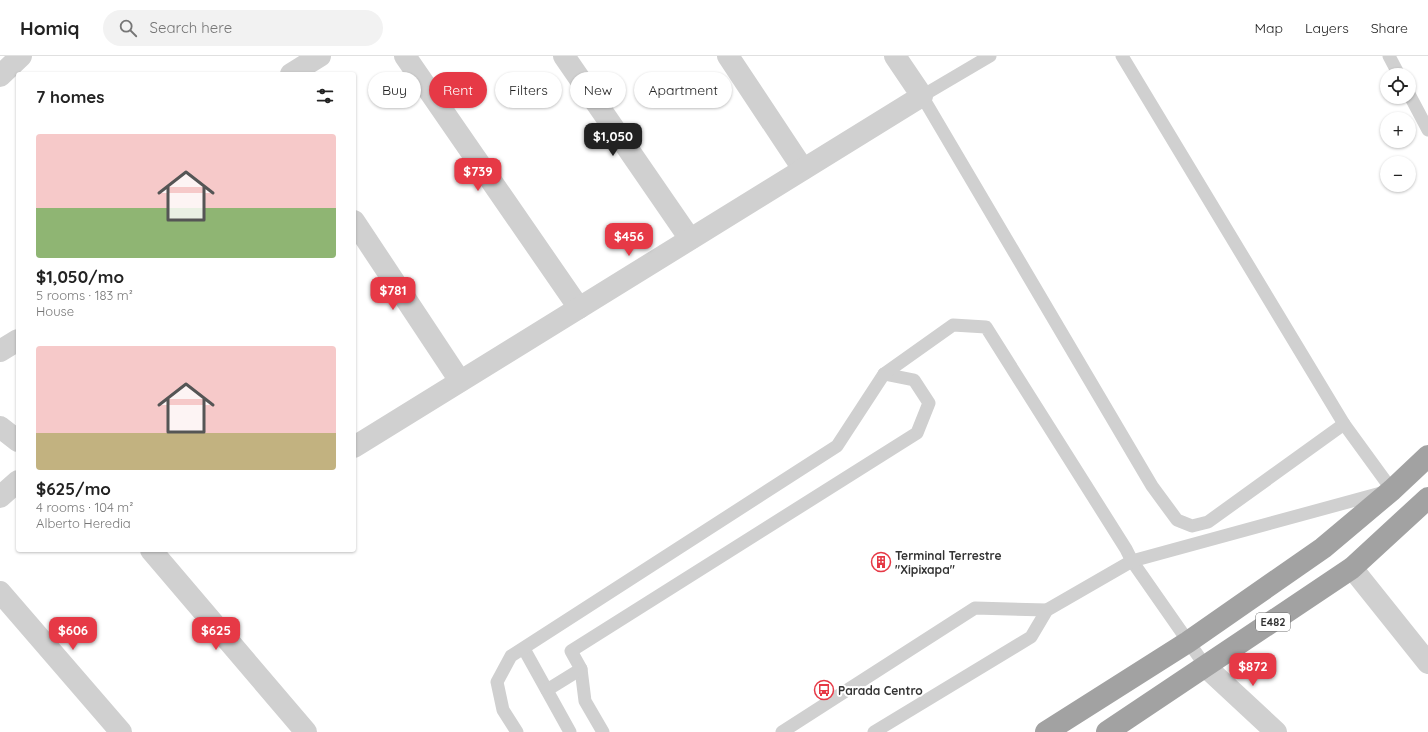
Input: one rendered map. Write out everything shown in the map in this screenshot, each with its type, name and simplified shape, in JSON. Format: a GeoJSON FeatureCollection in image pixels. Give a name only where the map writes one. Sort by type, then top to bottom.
{"type":"FeatureCollection","features":[{"type":"Feature","properties":{"kind":"highway","name":"E482"},"geometry":{"type":"LineString","coordinates":[[1046,732],[1188,642],[1323,548],[1392,490],[1428,456]]}},
{"type":"Feature","properties":{"kind":"highway","name":"E482"},"geometry":{"type":"LineString","coordinates":[[1107,732],[1352,568],[1428,498]]}},
{"type":"Feature","properties":{"kind":"street"},"geometry":{"type":"LineString","coordinates":[[0,76],[22,56]]}},
{"type":"Feature","properties":{"kind":"street"},"geometry":{"type":"LineString","coordinates":[[294,72],[320,56]]}},
{"type":"Feature","properties":{"kind":"street"},"geometry":{"type":"LineString","coordinates":[[405,56],[579,308]]}},
{"type":"Feature","properties":{"kind":"street"},"geometry":{"type":"LineString","coordinates":[[564,56],[690,239]]}},
{"type":"Feature","properties":{"kind":"street"},"geometry":{"type":"LineString","coordinates":[[728,56],[803,169]]}},
{"type":"Feature","properties":{"kind":"street"},"geometry":{"type":"LineString","coordinates":[[356,446],[922,96],[895,56]]}},
{"type":"Feature","properties":{"kind":"street"},"geometry":{"type":"LineString","coordinates":[[356,224],[460,381]]}},
{"type":"Feature","properties":{"kind":"street"},"geometry":{"type":"LineString","coordinates":[[0,351],[16,341]]}},
{"type":"Feature","properties":{"kind":"street"},"geometry":{"type":"LineString","coordinates":[[0,427],[16,439]]}},
{"type":"Feature","properties":{"kind":"street"},"geometry":{"type":"LineString","coordinates":[[0,497],[16,483]]}},
{"type":"Feature","properties":{"kind":"street"},"geometry":{"type":"LineString","coordinates":[[153,552],[306,732]]}},
{"type":"Feature","properties":{"kind":"street"},"geometry":{"type":"LineString","coordinates":[[1352,568],[1428,663]]}},
{"type":"Feature","properties":{"kind":"street"},"geometry":{"type":"LineString","coordinates":[[0,592],[121,732]]}},
{"type":"Feature","properties":{"kind":"street"},"geometry":{"type":"LineString","coordinates":[[1206,667],[1276,732]]}},
{"type":"Feature","properties":{"kind":"lane"},"geometry":{"type":"LineString","coordinates":[[990,56],[922,96],[1152,486],[1177,520],[1192,526],[1208,522],[1344,424]]}},
{"type":"Feature","properties":{"kind":"lane"},"geometry":{"type":"LineString","coordinates":[[874,732],[1031,637],[1047,610],[1132,561],[1392,490],[1344,424],[1122,56]]}},
{"type":"Feature","properties":{"kind":"lane"},"geometry":{"type":"LineString","coordinates":[[1390,56],[1396,68]]}},
{"type":"Feature","properties":{"kind":"lane"},"geometry":{"type":"LineString","coordinates":[[1414,104],[1428,130]]}},
{"type":"Feature","properties":{"kind":"lane"},"geometry":{"type":"LineString","coordinates":[[516,732],[503,710],[497,682],[511,656],[837,446],[884,374],[953,326],[986,327],[1126,549],[1132,561],[1206,667]]}},
{"type":"Feature","properties":{"kind":"lane"},"geometry":{"type":"LineString","coordinates":[[603,732],[585,701],[581,668],[571,651],[917,433],[929,403],[914,380],[884,374]]}},
{"type":"Feature","properties":{"kind":"lane"},"geometry":{"type":"LineString","coordinates":[[782,732],[975,608],[1047,610]]}},
{"type":"Feature","properties":{"kind":"lane"},"geometry":{"type":"LineString","coordinates":[[524,649],[570,732]]}},
{"type":"Feature","properties":{"kind":"lane"},"geometry":{"type":"LineString","coordinates":[[547,690],[581,668]]}},
{"type":"Feature","properties":{"kind":"place","name":"Terminal Terrestre \"Xipixapa\""},"geometry":{"type":"Point","coordinates":[881,562]}},
{"type":"Feature","properties":{"kind":"place","name":"Parada Centro"},"geometry":{"type":"Point","coordinates":[824,690]}}]}
